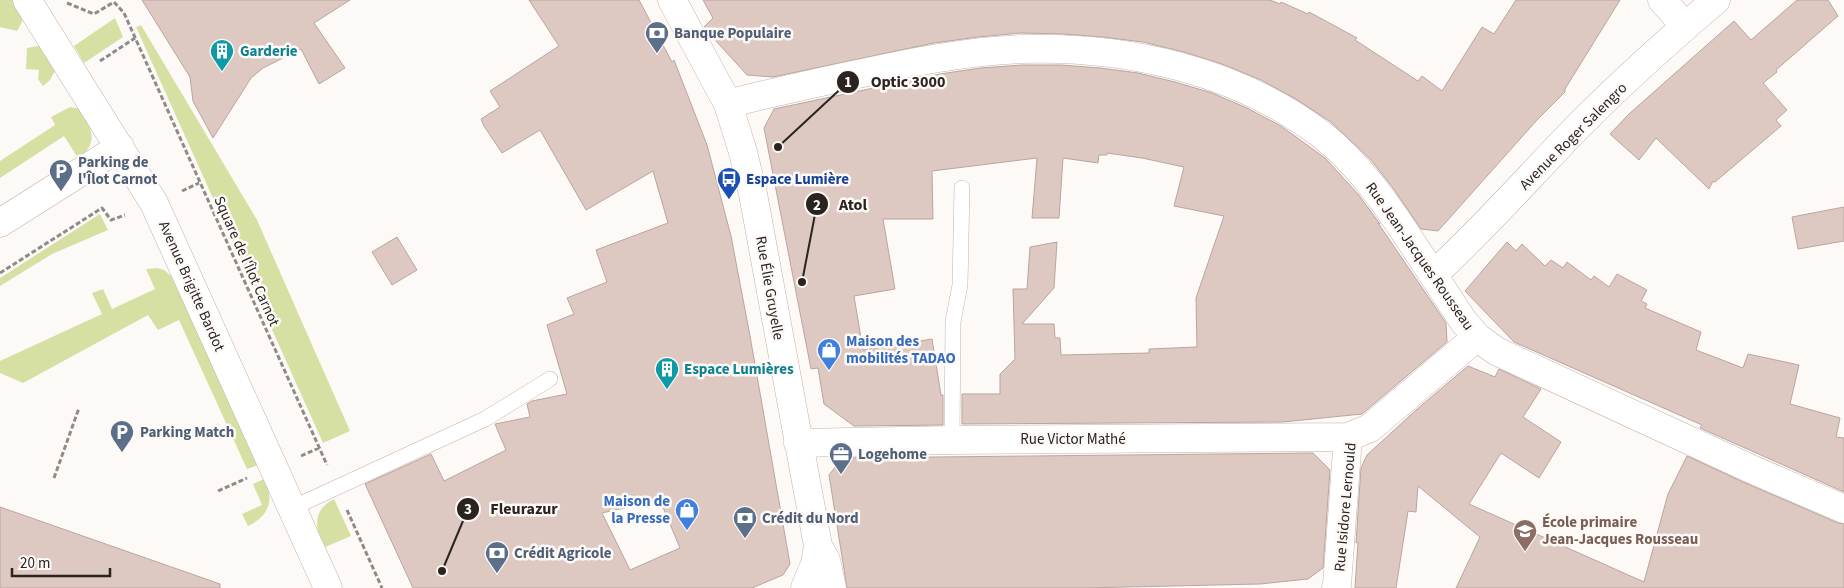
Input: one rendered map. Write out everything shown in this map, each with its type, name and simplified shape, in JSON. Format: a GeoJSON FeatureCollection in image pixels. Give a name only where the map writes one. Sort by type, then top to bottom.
{"type":"FeatureCollection","features":[{"type":"Feature","properties":{"kind":"street","name":"Avenue Brigitte Bardot"},"geometry":{"type":"LineString","coordinates":[[27,0],[154,203],[328,588]]}},
{"type":"Feature","properties":{"kind":"street","name":"Rue Élie Gruyelle"},"geometry":{"type":"LineString","coordinates":[[672,0],[728,104],[743,152],[754,194],[818,546],[826,560],[832,588]]}},
{"type":"Feature","properties":{"kind":"street"},"geometry":{"type":"LineString","coordinates":[[1662,0],[1685,26]]}},
{"type":"Feature","properties":{"kind":"street","name":"Avenue Roger Salengro"},"geometry":{"type":"LineString","coordinates":[[1433,275],[1467,244],[1564,141],[1685,26],[1716,0]]}},
{"type":"Feature","properties":{"kind":"street","name":"Rue Jean-Jacques Rousseau"},"geometry":{"type":"LineString","coordinates":[[728,104],[907,63],[961,54],[1022,49],[1070,50],[1139,58],[1190,68],[1239,86],[1281,108],[1323,135],[1360,171],[1390,210],[1464,322],[1477,337],[1496,351],[1749,468],[1844,508]]}},
{"type":"Feature","properties":{"kind":"street"},"geometry":{"type":"LineString","coordinates":[[0,223],[120,146]]}},
{"type":"Feature","properties":{"kind":"street","name":"Rue Isidore Lernould"},"geometry":{"type":"LineString","coordinates":[[1336,588],[1348,437],[1370,428],[1477,337]]}},
{"type":"Feature","properties":{"kind":"street","name":"Rue Victor Mathé"},"geometry":{"type":"LineString","coordinates":[[798,443],[1348,437]]}},
{"type":"Feature","properties":{"kind":"street"},"geometry":{"type":"LineString","coordinates":[[805,588],[815,564],[818,546]]}},
{"type":"Feature","properties":{"kind":"lane"},"geometry":{"type":"LineString","coordinates":[[952,440],[953,322],[960,285],[962,188]]}},
{"type":"Feature","properties":{"kind":"lane"},"geometry":{"type":"LineString","coordinates":[[292,508],[484,419],[550,379]]}},
{"type":"Feature","properties":{"kind":"path","name":"Square de l'Îlot Carnot"},"geometry":{"type":"LineString","coordinates":[[65,3],[94,14],[115,1],[124,13],[382,588]]}},
{"type":"Feature","properties":{"kind":"path"},"geometry":{"type":"LineString","coordinates":[[75,77],[135,38]]}},
{"type":"Feature","properties":{"kind":"path"},"geometry":{"type":"LineString","coordinates":[[0,273],[102,208],[111,220],[200,183]]}},
{"type":"Feature","properties":{"kind":"path"},"geometry":{"type":"LineString","coordinates":[[54,478],[79,408]]}},
{"type":"Feature","properties":{"kind":"green space"},"geometry":{"type":"Polygon","coordinates":[[[0,0],[13,0],[16,2],[22,15],[22,22],[17,31],[0,27],[0,0]]]}},
{"type":"Feature","properties":{"kind":"green space"},"geometry":{"type":"Polygon","coordinates":[[[115,18],[123,37],[84,63],[74,46],[115,18]]]}},
{"type":"Feature","properties":{"kind":"green space"},"geometry":{"type":"Polygon","coordinates":[[[141,25],[257,220],[350,431],[323,443],[136,27],[141,25]]]}},
{"type":"Feature","properties":{"kind":"green space"},"geometry":{"type":"Polygon","coordinates":[[[38,46],[44,48],[55,71],[50,80],[43,86],[38,79],[39,70],[26,69],[27,48],[38,46]]]}},
{"type":"Feature","properties":{"kind":"green space"},"geometry":{"type":"Polygon","coordinates":[[[70,107],[81,109],[92,135],[89,147],[85,152],[78,158],[64,136],[0,178],[0,161],[55,125],[51,117],[70,107]]]}},
{"type":"Feature","properties":{"kind":"green space"},"geometry":{"type":"Polygon","coordinates":[[[100,214],[108,230],[52,254],[0,286],[0,278],[100,214]]]}},
{"type":"Feature","properties":{"kind":"green space"},"geometry":{"type":"Polygon","coordinates":[[[157,268],[164,270],[172,277],[258,465],[247,469],[179,320],[158,330],[148,315],[23,383],[0,373],[0,361],[102,314],[92,293],[103,289],[112,309],[155,289],[146,269],[157,268]]]}},
{"type":"Feature","properties":{"kind":"green space"},"geometry":{"type":"Polygon","coordinates":[[[264,479],[269,494],[268,507],[261,517],[248,526],[242,514],[262,505],[253,484],[264,479]]]}},
{"type":"Feature","properties":{"kind":"green space"},"geometry":{"type":"Polygon","coordinates":[[[334,499],[351,536],[323,548],[317,520],[322,509],[334,499]]]}},
{"type":"Feature","properties":{"kind":"building","name":"Garderie"},"geometry":{"type":"Polygon","coordinates":[[[142,0],[350,0],[314,23],[345,68],[319,84],[301,49],[263,68],[251,78],[213,138],[193,101],[190,77],[142,0]]]}},
{"type":"Feature","properties":{"kind":"building"},"geometry":{"type":"Polygon","coordinates":[[[529,0],[639,0],[672,62],[674,60],[707,145],[731,236],[790,564],[783,575],[752,588],[413,588],[365,484],[431,454],[444,481],[506,450],[495,424],[530,417],[527,404],[532,401],[567,394],[547,325],[574,314],[567,298],[607,282],[596,250],[668,223],[653,171],[586,210],[540,130],[502,153],[484,126],[481,119],[500,107],[490,91],[559,46],[529,0]],[[660,500],[602,513],[630,570],[680,548],[660,500]]]}},
{"type":"Feature","properties":{"kind":"building"},"geometry":{"type":"Polygon","coordinates":[[[703,0],[1270,0],[1280,4],[1281,2],[1308,14],[1309,12],[1357,38],[1355,40],[1418,81],[1422,76],[1442,91],[1482,27],[1494,34],[1516,0],[1620,0],[1565,89],[1565,92],[1537,120],[1438,231],[1421,229],[1371,160],[1331,122],[1296,99],[1261,80],[1222,64],[1184,52],[1143,42],[1103,37],[1021,33],[934,43],[773,77],[747,75],[704,27],[713,18],[703,0]]]}},
{"type":"Feature","properties":{"kind":"building"},"geometry":{"type":"Polygon","coordinates":[[[1797,0],[1828,0],[1838,16],[1763,83],[1787,110],[1776,120],[1781,126],[1715,182],[1713,181],[1709,189],[1656,138],[1639,160],[1610,134],[1629,114],[1734,21],[1751,40],[1797,0]]]}},
{"type":"Feature","properties":{"kind":"building"},"geometry":{"type":"Polygon","coordinates":[[[1022,65],[1061,65],[1138,73],[1212,93],[1247,108],[1281,126],[1325,158],[1358,194],[1446,323],[1447,342],[1362,414],[1283,422],[962,424],[962,394],[1000,394],[1000,374],[1015,359],[1013,289],[1027,289],[1030,247],[1057,242],[1054,288],[1022,324],[1054,324],[1055,338],[1060,338],[1061,355],[1149,353],[1149,349],[1197,347],[1196,298],[1224,216],[1174,206],[1184,167],[1142,158],[1107,153],[1107,155],[1099,155],[1098,163],[1063,158],[1059,218],[1032,218],[1037,158],[932,171],[933,219],[883,219],[895,289],[854,296],[863,350],[932,339],[941,395],[943,395],[943,425],[854,426],[824,404],[818,368],[811,369],[764,128],[774,109],[940,74],[1022,65]]]}},
{"type":"Feature","properties":{"kind":"building"},"geometry":{"type":"Polygon","coordinates":[[[1844,207],[1844,241],[1798,249],[1792,217],[1844,207]]]}},
{"type":"Feature","properties":{"kind":"building"},"geometry":{"type":"Polygon","coordinates":[[[397,237],[417,270],[392,285],[372,252],[397,237]]]}},
{"type":"Feature","properties":{"kind":"building"},"geometry":{"type":"Polygon","coordinates":[[[1507,242],[1516,251],[1522,244],[1545,266],[1551,260],[1563,268],[1567,262],[1591,280],[1594,276],[1609,287],[1617,274],[1647,290],[1641,301],[1647,304],[1645,308],[1701,332],[1696,350],[1743,368],[1748,354],[1799,365],[1790,404],[1840,418],[1836,437],[1844,438],[1844,492],[1700,428],[1702,425],[1514,342],[1465,291],[1507,242]]]}},
{"type":"Feature","properties":{"kind":"building"},"geometry":{"type":"Polygon","coordinates":[[[1468,366],[1495,377],[1499,369],[1541,389],[1523,417],[1561,442],[1539,478],[1501,453],[1469,504],[1644,582],[1668,494],[1687,456],[1743,482],[1844,524],[1844,588],[1456,588],[1480,537],[1418,486],[1416,512],[1408,511],[1396,588],[1355,588],[1361,468],[1367,455],[1468,366]]]}},
{"type":"Feature","properties":{"kind":"building"},"geometry":{"type":"Polygon","coordinates":[[[1313,453],[1330,470],[1323,568],[1308,579],[1260,584],[1083,588],[847,588],[829,475],[842,458],[1313,453]]]}},
{"type":"Feature","properties":{"kind":"building"},"geometry":{"type":"Polygon","coordinates":[[[0,507],[220,584],[220,588],[0,588],[0,507]]]}},
{"type":"Feature","properties":{"kind":"place","name":"Banque Populaire"},"geometry":{"type":"Point","coordinates":[657,54]}},
{"type":"Feature","properties":{"kind":"place","name":"Garderie"},"geometry":{"type":"Point","coordinates":[222,72]}},
{"type":"Feature","properties":{"kind":"place","name":"Optic 3000"},"geometry":{"type":"Point","coordinates":[778,147]}},
{"type":"Feature","properties":{"kind":"place","name":"Parking de l'Îlot Carnot"},"geometry":{"type":"Point","coordinates":[61,192]}},
{"type":"Feature","properties":{"kind":"place","name":"Espace Lumière"},"geometry":{"type":"Point","coordinates":[729,200]}},
{"type":"Feature","properties":{"kind":"place","name":"Atol"},"geometry":{"type":"Point","coordinates":[802,282]}},
{"type":"Feature","properties":{"kind":"place","name":"Maison des mobilités TADAO"},"geometry":{"type":"Point","coordinates":[829,371]}},
{"type":"Feature","properties":{"kind":"place","name":"Espace Lumières"},"geometry":{"type":"Point","coordinates":[667,390]}},
{"type":"Feature","properties":{"kind":"place","name":"Parking Match"},"geometry":{"type":"Point","coordinates":[122,453]}},
{"type":"Feature","properties":{"kind":"place","name":"Logehome"},"geometry":{"type":"Point","coordinates":[841,475]}},
{"type":"Feature","properties":{"kind":"place","name":"Maison de la Presse"},"geometry":{"type":"Point","coordinates":[687,531]}},
{"type":"Feature","properties":{"kind":"place","name":"Crédit du Nord"},"geometry":{"type":"Point","coordinates":[745,539]}},
{"type":"Feature","properties":{"kind":"place","name":"École primaire Jean-Jacques Rousseau"},"geometry":{"type":"Point","coordinates":[1525,552]}},
{"type":"Feature","properties":{"kind":"place","name":"Fleurazur"},"geometry":{"type":"Point","coordinates":[442,571]}},
{"type":"Feature","properties":{"kind":"place","name":"Crédit Agricole"},"geometry":{"type":"Point","coordinates":[497,574]}}]}
